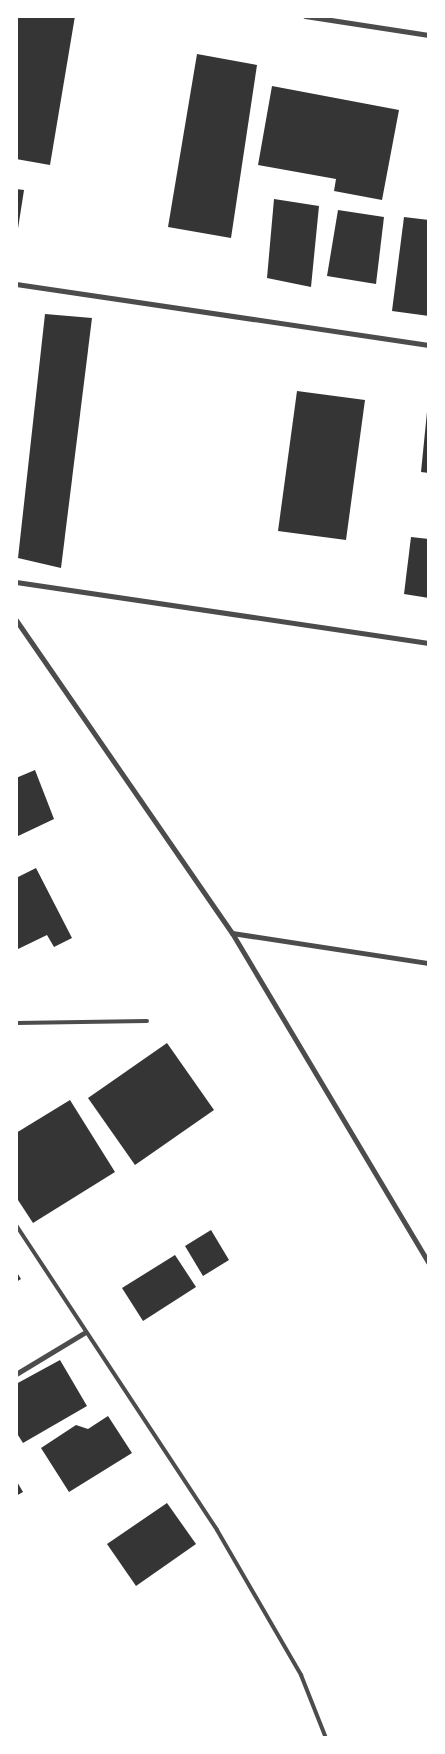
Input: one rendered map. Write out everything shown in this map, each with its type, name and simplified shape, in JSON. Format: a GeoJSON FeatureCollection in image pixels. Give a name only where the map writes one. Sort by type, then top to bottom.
{"type":"FeatureCollection","features":[{"type":"Feature","properties":{"kind":"street"},"geometry":{"type":"LineString","coordinates":[[305,16],[429,35]]}},
{"type":"Feature","properties":{"kind":"street"},"geometry":{"type":"LineString","coordinates":[[16,284],[429,345]]}},
{"type":"Feature","properties":{"kind":"street"},"geometry":{"type":"LineString","coordinates":[[16,582],[429,643]]}},
{"type":"Feature","properties":{"kind":"street"},"geometry":{"type":"LineString","coordinates":[[16,620],[232,933],[429,1264]]}},
{"type":"Feature","properties":{"kind":"street"},"geometry":{"type":"LineString","coordinates":[[232,933],[429,963]]}},
{"type":"Feature","properties":{"kind":"street"},"geometry":{"type":"LineString","coordinates":[[16,1374],[84,1333]]}},
{"type":"Feature","properties":{"kind":"lane"},"geometry":{"type":"LineString","coordinates":[[16,1024],[147,1021]]}},
{"type":"Feature","properties":{"kind":"lane"},"geometry":{"type":"LineString","coordinates":[[16,1225],[84,1333],[217,1530],[301,1675],[326,1738]]}},
{"type":"Feature","properties":{"kind":"building"},"geometry":{"type":"Polygon","coordinates":[[[16,16],[75,16],[50,165],[16,159],[16,16]]]}},
{"type":"Feature","properties":{"kind":"building"},"geometry":{"type":"Polygon","coordinates":[[[197,54],[257,65],[231,238],[168,227],[197,54]]]}},
{"type":"Feature","properties":{"kind":"building"},"geometry":{"type":"Polygon","coordinates":[[[272,86],[399,110],[382,200],[334,191],[336,179],[258,165],[272,86]]]}},
{"type":"Feature","properties":{"kind":"building"},"geometry":{"type":"Polygon","coordinates":[[[16,189],[24,190],[17,235],[16,235],[16,189]]]}},
{"type":"Feature","properties":{"kind":"building"},"geometry":{"type":"Polygon","coordinates":[[[274,199],[319,206],[311,287],[267,278],[274,199]]]}},
{"type":"Feature","properties":{"kind":"building"},"geometry":{"type":"Polygon","coordinates":[[[338,210],[384,217],[376,284],[327,276],[338,210]]]}},
{"type":"Feature","properties":{"kind":"building"},"geometry":{"type":"Polygon","coordinates":[[[404,217],[429,220],[429,316],[392,311],[404,217]]]}},
{"type":"Feature","properties":{"kind":"building"},"geometry":{"type":"Polygon","coordinates":[[[45,314],[92,318],[61,568],[18,558],[45,314]]]}},
{"type":"Feature","properties":{"kind":"building"},"geometry":{"type":"Polygon","coordinates":[[[297,391],[365,400],[346,540],[278,531],[297,391]]]}},
{"type":"Feature","properties":{"kind":"building"},"geometry":{"type":"Polygon","coordinates":[[[427,412],[429,412],[429,473],[421,472],[427,412]]]}},
{"type":"Feature","properties":{"kind":"building"},"geometry":{"type":"Polygon","coordinates":[[[411,537],[429,539],[429,598],[404,594],[411,537]]]}},
{"type":"Feature","properties":{"kind":"building"},"geometry":{"type":"Polygon","coordinates":[[[35,770],[54,819],[16,837],[16,778],[35,770]]]}},
{"type":"Feature","properties":{"kind":"building"},"geometry":{"type":"Polygon","coordinates":[[[36,868],[72,938],[54,947],[47,935],[16,950],[16,878],[36,868]]]}},
{"type":"Feature","properties":{"kind":"building"},"geometry":{"type":"Polygon","coordinates":[[[167,1043],[214,1110],[135,1165],[88,1098],[167,1043]]]}},
{"type":"Feature","properties":{"kind":"building"},"geometry":{"type":"Polygon","coordinates":[[[70,1100],[115,1172],[33,1223],[16,1197],[16,1133],[70,1100]]]}},
{"type":"Feature","properties":{"kind":"building"},"geometry":{"type":"Polygon","coordinates":[[[211,1230],[229,1260],[203,1276],[185,1246],[211,1230]]]}},
{"type":"Feature","properties":{"kind":"building"},"geometry":{"type":"Polygon","coordinates":[[[175,1255],[196,1287],[143,1321],[122,1288],[175,1255]]]}},
{"type":"Feature","properties":{"kind":"building"},"geometry":{"type":"Polygon","coordinates":[[[16,1271],[21,1279],[16,1282],[16,1271]]]}},
{"type":"Feature","properties":{"kind":"building"},"geometry":{"type":"Polygon","coordinates":[[[60,1360],[87,1406],[23,1443],[16,1432],[16,1384],[60,1360]]]}},
{"type":"Feature","properties":{"kind":"building"},"geometry":{"type":"Polygon","coordinates":[[[108,1416],[132,1453],[69,1492],[41,1448],[76,1425],[88,1429],[108,1416]]]}},
{"type":"Feature","properties":{"kind":"building"},"geometry":{"type":"Polygon","coordinates":[[[16,1480],[23,1492],[16,1496],[16,1480]]]}},
{"type":"Feature","properties":{"kind":"building"},"geometry":{"type":"Polygon","coordinates":[[[167,1503],[196,1544],[136,1586],[107,1544],[167,1503]]]}}]}
